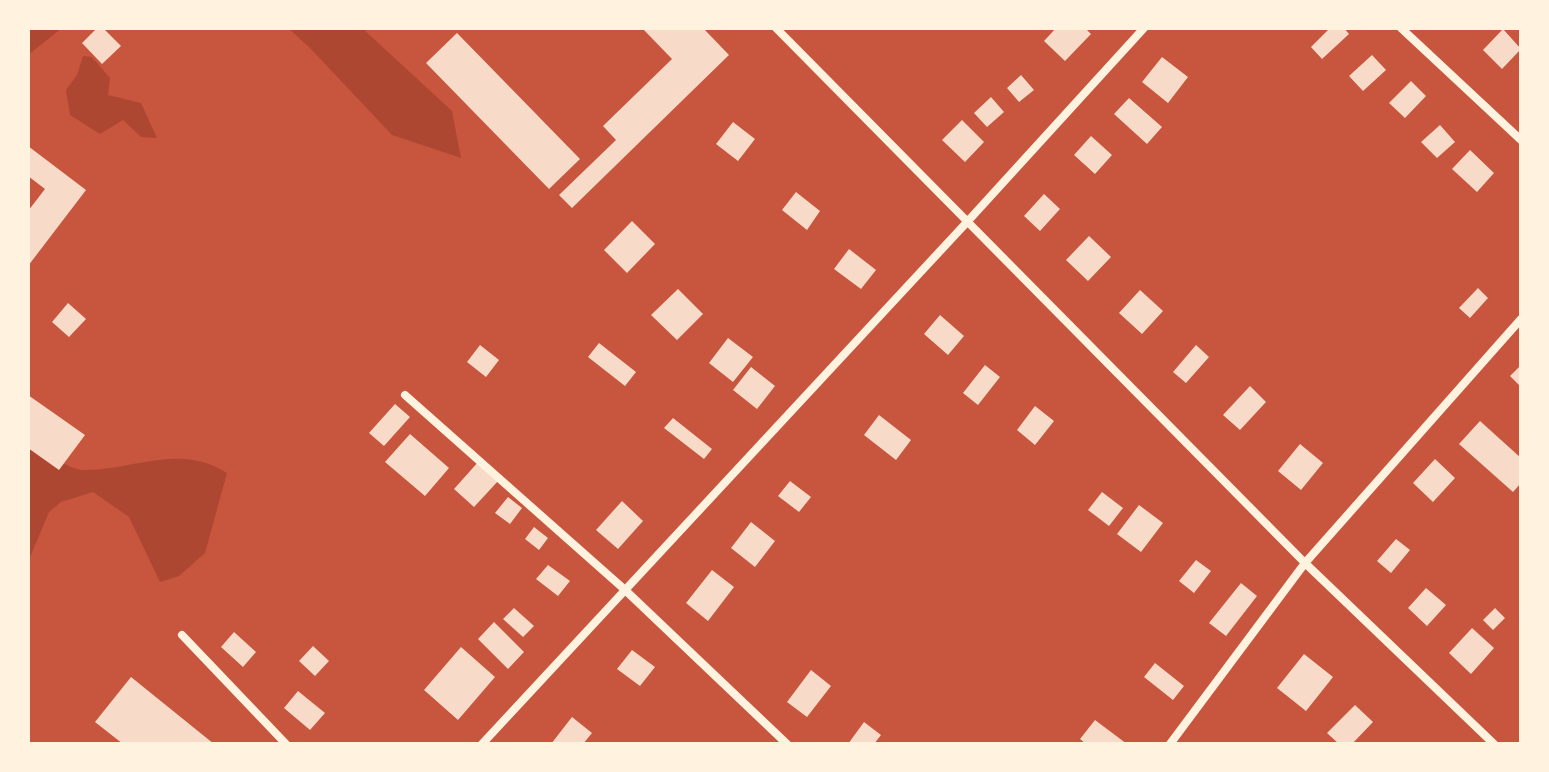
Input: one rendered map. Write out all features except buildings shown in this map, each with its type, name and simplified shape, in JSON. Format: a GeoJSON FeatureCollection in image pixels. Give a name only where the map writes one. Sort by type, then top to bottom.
{"type":"FeatureCollection","features":[{"type":"Feature","properties":{"kind":"street"},"geometry":{"type":"LineString","coordinates":[[776,28],[1305,563],[1494,744]]}},
{"type":"Feature","properties":{"kind":"street"},"geometry":{"type":"LineString","coordinates":[[482,744],[1144,28]]}},
{"type":"Feature","properties":{"kind":"street"},"geometry":{"type":"LineString","coordinates":[[1401,28],[1521,140]]}},
{"type":"Feature","properties":{"kind":"street"},"geometry":{"type":"LineString","coordinates":[[1170,744],[1305,563],[1521,319]]}},
{"type":"Feature","properties":{"kind":"street"},"geometry":{"type":"LineString","coordinates":[[405,395],[624,589],[787,744]]}},
{"type":"Feature","properties":{"kind":"street"},"geometry":{"type":"LineString","coordinates":[[182,635],[286,744]]}},
{"type":"Feature","properties":{"kind":"shaded area"},"geometry":{"type":"Polygon","coordinates":[[[29,28],[62,28],[28,55],[29,28]]]}},
{"type":"Feature","properties":{"kind":"shaded area"},"geometry":{"type":"Polygon","coordinates":[[[288,28],[362,28],[452,111],[461,158],[392,135],[288,28]]]}},
{"type":"Feature","properties":{"kind":"shaded area"},"geometry":{"type":"Polygon","coordinates":[[[83,56],[92,57],[110,78],[108,95],[141,103],[157,138],[141,137],[123,120],[100,134],[70,115],[66,90],[77,75],[83,56]]]}},
{"type":"Feature","properties":{"kind":"shaded area"},"geometry":{"type":"Polygon","coordinates":[[[28,444],[65,464],[85,470],[175,459],[209,464],[227,473],[205,553],[179,576],[160,582],[129,517],[93,492],[61,502],[49,512],[28,562],[28,444]]]}}]}
